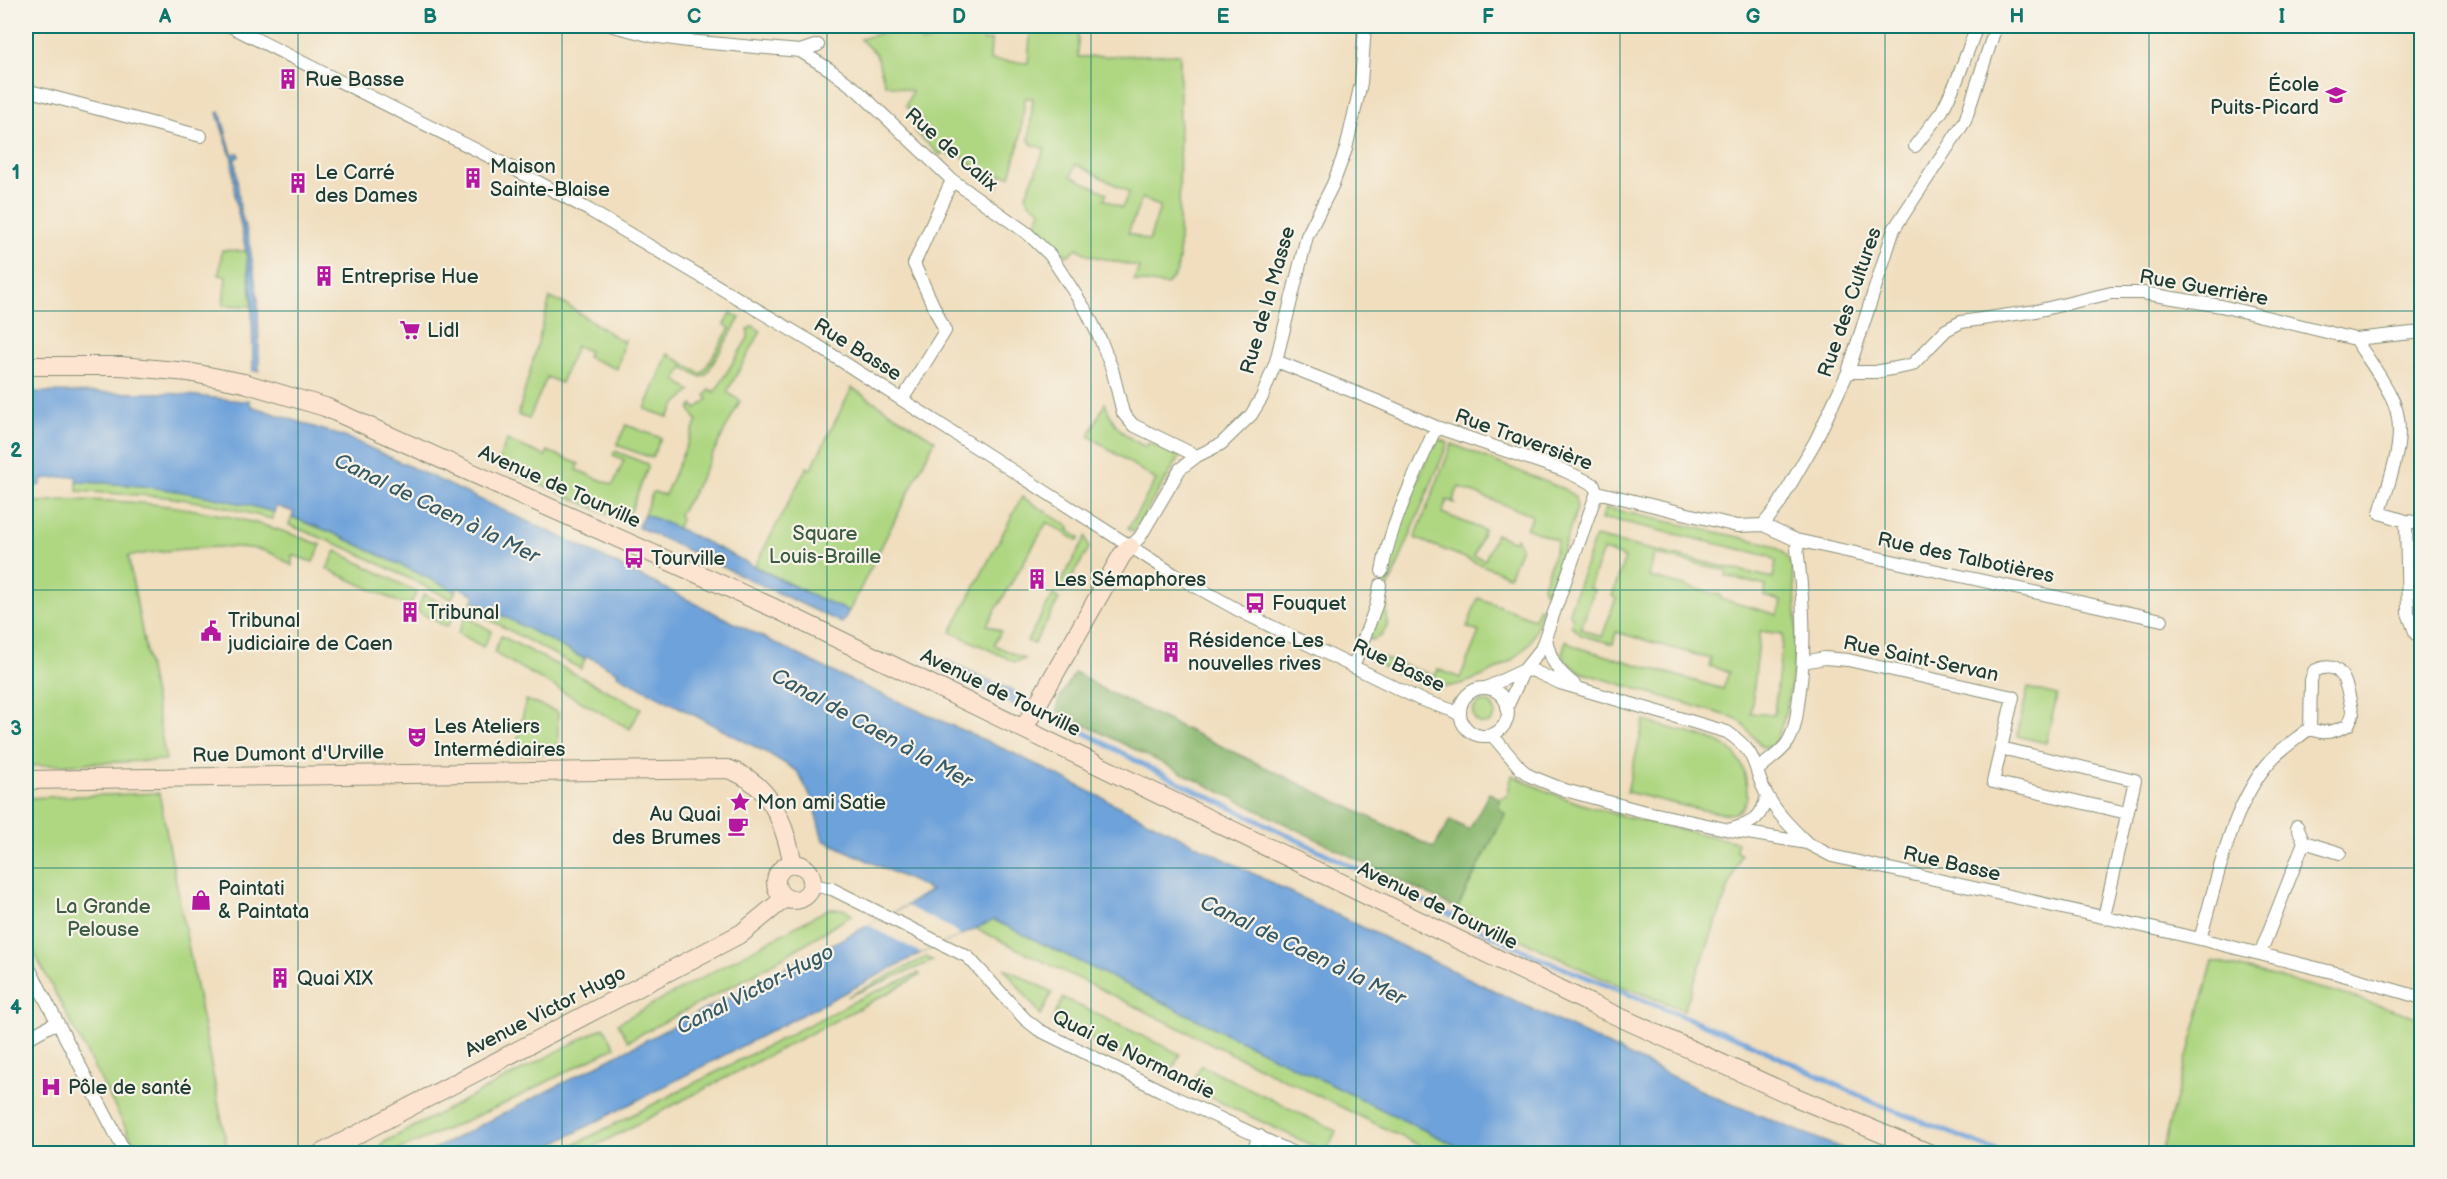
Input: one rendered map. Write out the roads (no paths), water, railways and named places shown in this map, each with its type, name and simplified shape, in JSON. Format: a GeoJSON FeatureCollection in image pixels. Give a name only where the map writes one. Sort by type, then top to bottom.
{"type":"FeatureCollection","features":[{"type":"Feature","properties":{"kind":"street","name":"Rue Basse"},"geometry":{"type":"LineString","coordinates":[[230,26],[553,190],[780,322],[1130,548],[1227,604],[1419,699],[1460,715]]}},
{"type":"Feature","properties":{"kind":"street","name":"Rue de Calix"},"geometry":{"type":"LineString","coordinates":[[613,26],[688,42],[800,51],[829,69],[857,90],[952,180],[1027,233],[1050,255],[1088,312],[1112,369],[1126,418],[1146,432],[1197,456]]}},
{"type":"Feature","properties":{"kind":"street","name":"Rue de la Masse"},"geometry":{"type":"LineString","coordinates":[[1024,728],[1122,555],[1140,537],[1180,469],[1197,456],[1221,444],[1251,415],[1262,397],[1276,361],[1307,236],[1333,184],[1346,149],[1361,83],[1365,26]]}},
{"type":"Feature","properties":{"kind":"street"},"geometry":{"type":"LineString","coordinates":[[1915,146],[1942,111],[1957,80],[1977,26]]}},
{"type":"Feature","properties":{"kind":"street","name":"Rue des Cultures"},"geometry":{"type":"LineString","coordinates":[[1763,525],[1778,506],[1816,440],[1848,372],[1894,229],[1965,121],[1996,26]]}},
{"type":"Feature","properties":{"kind":"street"},"geometry":{"type":"LineString","coordinates":[[800,51],[818,45]]}},
{"type":"Feature","properties":{"kind":"street"},"geometry":{"type":"LineString","coordinates":[[26,90],[201,136]]}},
{"type":"Feature","properties":{"kind":"street"},"geometry":{"type":"LineString","coordinates":[[902,400],[945,330],[914,264],[952,180]]}},
{"type":"Feature","properties":{"kind":"street","name":"Rue Guerrière"},"geometry":{"type":"LineString","coordinates":[[1848,372],[1875,372],[1912,365],[1946,330],[1960,322],[2036,310],[2111,293],[2143,293],[2221,306],[2355,339],[2421,332]]}},
{"type":"Feature","properties":{"kind":"street"},"geometry":{"type":"LineString","coordinates":[[2355,339],[2394,404],[2398,426],[2398,447],[2380,513],[2406,522],[2421,523]]}},
{"type":"Feature","properties":{"kind":"street","name":"Rue Traversière"},"geometry":{"type":"LineString","coordinates":[[1276,361],[1436,427],[1563,470],[1593,484],[1597,492],[1737,526],[1763,525]]}},
{"type":"Feature","properties":{"kind":"street","name":"Avenue de Tourville"},"geometry":{"type":"LineString","coordinates":[[26,366],[121,366],[188,372],[236,381],[309,401],[667,558],[1024,728],[1593,1005],[1792,1096],[1931,1154]]}},
{"type":"Feature","properties":{"kind":"street"},"geometry":{"type":"LineString","coordinates":[[1382,571],[1401,512],[1436,427]]}},
{"type":"Feature","properties":{"kind":"street"},"geometry":{"type":"LineString","coordinates":[[1507,706],[1524,670],[1546,639],[1597,492]]}},
{"type":"Feature","properties":{"kind":"street"},"geometry":{"type":"LineString","coordinates":[[2406,522],[2408,612],[2416,634],[2421,637]]}},
{"type":"Feature","properties":{"kind":"street","name":"Rue des Talbotières"},"geometry":{"type":"LineString","coordinates":[[1763,525],[1796,540],[2162,620]]}},
{"type":"Feature","properties":{"kind":"street"},"geometry":{"type":"LineString","coordinates":[[1758,770],[1780,753],[1790,739],[1796,720],[1804,662],[1804,599],[1796,540]]}},
{"type":"Feature","properties":{"kind":"street"},"geometry":{"type":"LineString","coordinates":[[1353,667],[1376,606],[1380,585]]}},
{"type":"Feature","properties":{"kind":"street"},"geometry":{"type":"LineString","coordinates":[[1546,639],[1551,661],[1559,672],[1577,687]]}},
{"type":"Feature","properties":{"kind":"street","name":"Rue Saint-Servan"},"geometry":{"type":"LineString","coordinates":[[1804,662],[1824,658],[1848,660],[2013,697],[1993,782],[2127,813]]}},
{"type":"Feature","properties":{"kind":"street"},"geometry":{"type":"LineString","coordinates":[[2200,939],[2237,817],[2252,787],[2271,760],[2310,728],[2314,671],[2323,667],[2334,667],[2342,674],[2353,714],[2348,725],[2336,730],[2317,732],[2310,728]]}},
{"type":"Feature","properties":{"kind":"street"},"geometry":{"type":"LineString","coordinates":[[1486,688],[1524,670],[1534,671],[1560,683],[1727,732],[1743,743],[1753,756],[1767,796],[1786,822],[1807,843]]}},
{"type":"Feature","properties":{"kind":"street","name":"Rue Basse"},"geometry":{"type":"LineString","coordinates":[[1486,688],[1470,692],[1464,699],[1460,715],[1462,722],[1471,733],[1492,735],[1521,770],[1530,776],[1565,790],[1638,810],[1730,830],[1807,843],[1832,856],[2200,939],[2336,973],[2421,998]]}},
{"type":"Feature","properties":{"kind":"street"},"geometry":{"type":"LineString","coordinates":[[1486,688],[1496,691],[1507,706],[1508,715],[1505,723],[1492,735]]}},
{"type":"Feature","properties":{"kind":"street"},"geometry":{"type":"LineString","coordinates":[[2001,748],[2135,780],[2104,917]]}},
{"type":"Feature","properties":{"kind":"street","name":"Rue Dumont d'Urville"},"geometry":{"type":"LineString","coordinates":[[26,780],[728,769],[757,784],[783,823],[793,864]]}},
{"type":"Feature","properties":{"kind":"street"},"geometry":{"type":"LineString","coordinates":[[1730,830],[1756,820],[1764,808],[1767,796]]}},
{"type":"Feature","properties":{"kind":"street"},"geometry":{"type":"LineString","coordinates":[[2260,954],[2304,842],[2297,826]]}},
{"type":"Feature","properties":{"kind":"street"},"geometry":{"type":"LineString","coordinates":[[2304,842],[2340,853]]}},
{"type":"Feature","properties":{"kind":"street"},"geometry":{"type":"LineString","coordinates":[[793,864],[807,870],[812,885],[804,897],[794,900],[784,898],[776,885],[777,875],[783,867],[793,864]]}},
{"type":"Feature","properties":{"kind":"street","name":"Quai de Normandie"},"geometry":{"type":"LineString","coordinates":[[812,885],[831,889],[968,957],[1025,1019],[1039,1030],[1296,1154]]}},
{"type":"Feature","properties":{"kind":"street","name":"Avenue Victor Hugo"},"geometry":{"type":"LineString","coordinates":[[328,1152],[742,933],[784,898]]}},
{"type":"Feature","properties":{"kind":"street"},"geometry":{"type":"LineString","coordinates":[[26,962],[126,1154]]}},
{"type":"Feature","properties":{"kind":"street"},"geometry":{"type":"LineString","coordinates":[[26,1039],[57,1022]]}},
{"type":"Feature","properties":{"kind":"street"},"geometry":{"type":"LineString","coordinates":[[1251,1154],[1260,1136]]}},
{"type":"Feature","properties":{"kind":"water"},"geometry":{"type":"Polygon","coordinates":[[[220,112],[232,154],[239,153],[239,157],[235,158],[240,209],[249,241],[258,300],[259,371],[253,371],[252,296],[235,198],[232,159],[217,113],[220,112]]]}},
{"type":"Feature","properties":{"kind":"water"},"geometry":{"type":"Polygon","coordinates":[[[26,392],[169,393],[249,400],[251,406],[353,440],[580,546],[837,674],[1015,754],[1306,900],[1717,1098],[1853,1153],[1471,1153],[994,920],[921,953],[536,1153],[427,1153],[906,906],[931,890],[823,840],[811,797],[797,771],[771,755],[617,675],[618,672],[587,656],[585,659],[473,600],[475,595],[458,587],[456,591],[333,533],[292,517],[294,512],[276,506],[274,512],[201,495],[152,487],[77,482],[76,476],[41,479],[41,485],[26,487],[26,392]]]}},
{"type":"Feature","properties":{"kind":"water"},"geometry":{"type":"Polygon","coordinates":[[[644,514],[849,611],[842,623],[638,527],[644,514]]]}},
{"type":"Feature","properties":{"kind":"water"},"geometry":{"type":"Polygon","coordinates":[[[943,659],[1022,695],[1024,698],[1020,705],[1016,706],[938,669],[943,659]]]}},
{"type":"Feature","properties":{"kind":"waterway"},"geometry":{"type":"LineString","coordinates":[[1053,715],[1144,765],[1539,958],[1745,1041],[1875,1103],[2004,1154]]}},
{"type":"Feature","properties":{"kind":"place","name":"Rue Basse"},"geometry":{"type":"Point","coordinates":[288,79]}},
{"type":"Feature","properties":{"kind":"place","name":"École Puits-Picard"},"geometry":{"type":"Point","coordinates":[2336,95]}},
{"type":"Feature","properties":{"kind":"place","name":"Maison Sainte-Blaise"},"geometry":{"type":"Point","coordinates":[473,178]}},
{"type":"Feature","properties":{"kind":"place","name":"Le Carré des Dames"},"geometry":{"type":"Point","coordinates":[298,183]}},
{"type":"Feature","properties":{"kind":"place","name":"Entreprise Hue"},"geometry":{"type":"Point","coordinates":[324,276]}},
{"type":"Feature","properties":{"kind":"place","name":"Lidl"},"geometry":{"type":"Point","coordinates":[410,330]}},
{"type":"Feature","properties":{"kind":"place","name":"Tourville"},"geometry":{"type":"Point","coordinates":[634,558]}},
{"type":"Feature","properties":{"kind":"place","name":"Les Sémaphores"},"geometry":{"type":"Point","coordinates":[1037,579]}},
{"type":"Feature","properties":{"kind":"place","name":"Fouquet"},"geometry":{"type":"Point","coordinates":[1255,603]}},
{"type":"Feature","properties":{"kind":"place","name":"Tribunal"},"geometry":{"type":"Point","coordinates":[410,612]}},
{"type":"Feature","properties":{"kind":"place","name":"Tribunal judiciaire de Caen"},"geometry":{"type":"Point","coordinates":[211,631]}},
{"type":"Feature","properties":{"kind":"place","name":"Résidence Les nouvelles rives"},"geometry":{"type":"Point","coordinates":[1171,652]}},
{"type":"Feature","properties":{"kind":"place","name":"Les Ateliers Intermédiaires"},"geometry":{"type":"Point","coordinates":[417,737]}},
{"type":"Feature","properties":{"kind":"place","name":"Mon ami Satie"},"geometry":{"type":"Point","coordinates":[740,802]}},
{"type":"Feature","properties":{"kind":"place","name":"Au Quai des Brumes"},"geometry":{"type":"Point","coordinates":[738,826]}},
{"type":"Feature","properties":{"kind":"place","name":"Paintati & Paintata"},"geometry":{"type":"Point","coordinates":[201,900]}},
{"type":"Feature","properties":{"kind":"place","name":"Quai XIX"},"geometry":{"type":"Point","coordinates":[280,978]}},
{"type":"Feature","properties":{"kind":"place","name":"Pôle de santé"},"geometry":{"type":"Point","coordinates":[51,1087]}},
{"type":"Feature","properties":{"kind":"water label","name":"Canal de Caen à la Mer"},"geometry":{"type":"Point","coordinates":[437,508]}},
{"type":"Feature","properties":{"kind":"water label","name":"Canal de Caen à la Mer"},"geometry":{"type":"Point","coordinates":[872,728]}},
{"type":"Feature","properties":{"kind":"water label","name":"Canal de Caen à la Mer"},"geometry":{"type":"Point","coordinates":[1303,950]}},
{"type":"Feature","properties":{"kind":"water label","name":"Canal Victor-Hugo"},"geometry":{"type":"Point","coordinates":[755,989]}},
{"type":"Feature","properties":{"kind":"park label","name":"Square Louis-Braille"},"geometry":{"type":"Point","coordinates":[825,544]}},
{"type":"Feature","properties":{"kind":"park label","name":"La Grande Pelouse"},"geometry":{"type":"Point","coordinates":[103,918]}}]}
